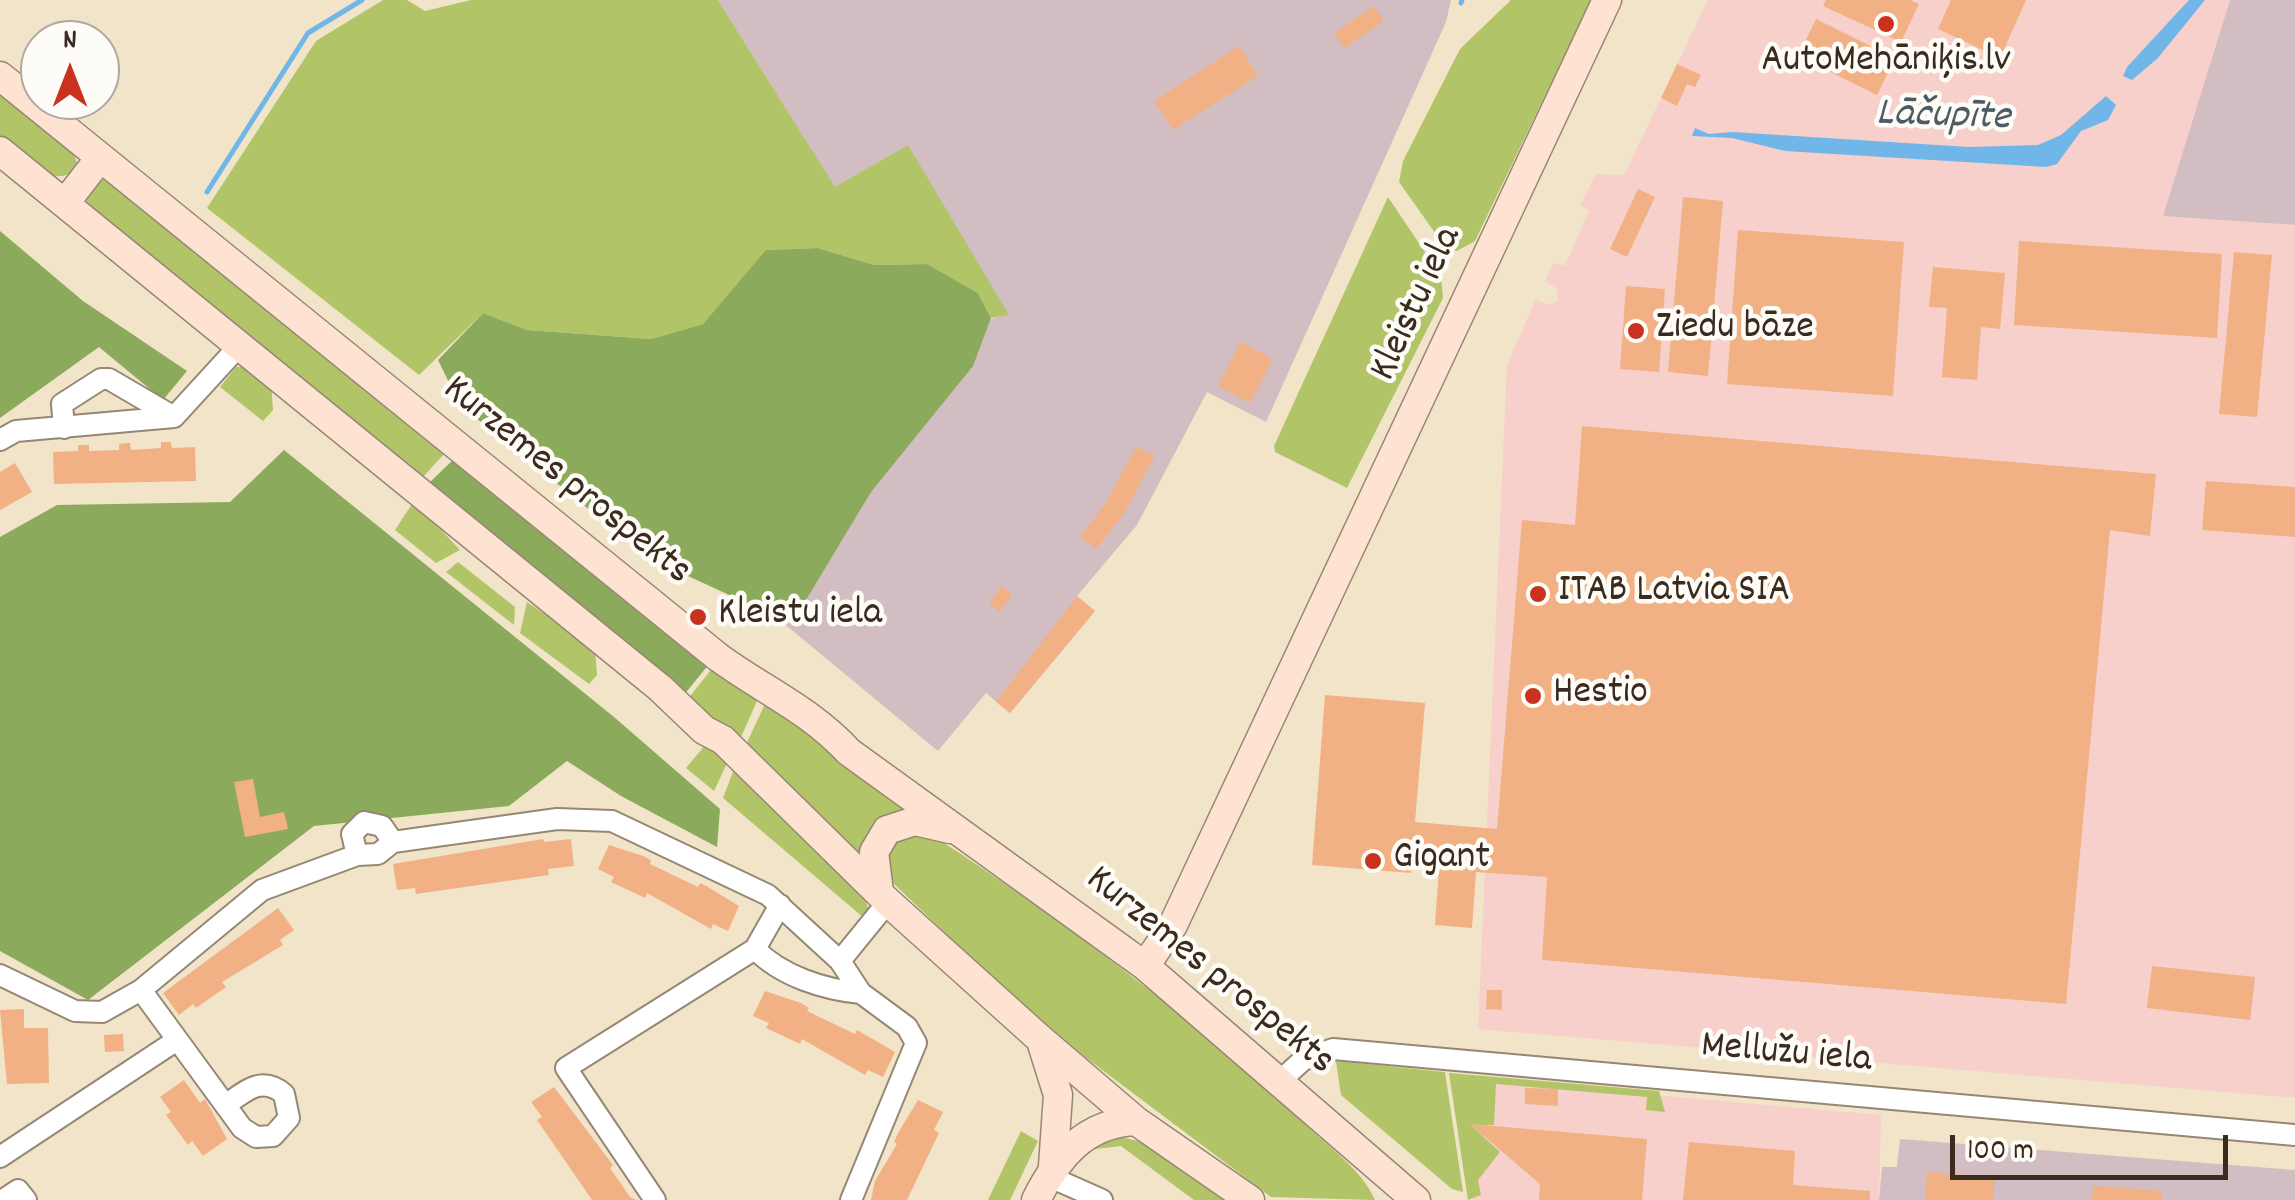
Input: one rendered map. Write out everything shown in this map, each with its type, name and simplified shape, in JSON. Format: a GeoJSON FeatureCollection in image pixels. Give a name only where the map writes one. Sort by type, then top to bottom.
{"type":"FeatureCollection","features":[{"type":"Feature","properties":{"kind":"main road","name":"Kleistu iela"},"geometry":{"type":"LineString","coordinates":[[1145,966],[1173,925],[1607,0]]}},
{"type":"Feature","properties":{"kind":"main road","name":"Kurzemes prospekts"},"geometry":{"type":"LineString","coordinates":[[0,76],[718,657],[830,732],[850,752],[956,831],[1145,966],[1416,1200]]}},
{"type":"Feature","properties":{"kind":"main road"},"geometry":{"type":"LineString","coordinates":[[0,150],[660,688],[704,730],[722,740],[884,897],[1039,1038],[1136,1120],[1250,1200]]}},
{"type":"Feature","properties":{"kind":"main road"},"geometry":{"type":"LineString","coordinates":[[65,203],[100,158]]}},
{"type":"Feature","properties":{"kind":"main road"},"geometry":{"type":"LineString","coordinates":[[884,897],[874,852],[887,830],[903,822],[928,822],[956,831]]}},
{"type":"Feature","properties":{"kind":"main road"},"geometry":{"type":"LineString","coordinates":[[1039,1038],[1058,1095],[1046,1180]]}},
{"type":"Feature","properties":{"kind":"main road"},"geometry":{"type":"LineString","coordinates":[[1046,1180],[1086,1132],[1101,1125],[1136,1120]]}},
{"type":"Feature","properties":{"kind":"main road"},"geometry":{"type":"LineString","coordinates":[[1380,1172],[1394,1200]]}},
{"type":"Feature","properties":{"kind":"street"},"geometry":{"type":"LineString","coordinates":[[0,440],[16,431],[174,417],[239,346]]}},
{"type":"Feature","properties":{"kind":"street"},"geometry":{"type":"LineString","coordinates":[[64,428],[62,404],[101,379],[110,379],[174,417]]}},
{"type":"Feature","properties":{"kind":"street"},"geometry":{"type":"LineString","coordinates":[[0,975],[88,1014],[102,1012],[141,990],[262,890],[356,855],[378,854],[394,842],[594,818],[628,827],[751,886],[780,905],[840,962],[861,993],[907,1027],[916,1043],[851,1200]]}},
{"type":"Feature","properties":{"kind":"street"},"geometry":{"type":"LineString","coordinates":[[356,855],[352,834],[364,822],[382,826],[394,842]]}},
{"type":"Feature","properties":{"kind":"street"},"geometry":{"type":"LineString","coordinates":[[840,962],[884,897]]}},
{"type":"Feature","properties":{"kind":"street"},"geometry":{"type":"LineString","coordinates":[[654,1200],[566,1068],[755,949],[780,905]]}},
{"type":"Feature","properties":{"kind":"street"},"geometry":{"type":"LineString","coordinates":[[755,949],[767,961],[832,991],[861,993]]}},
{"type":"Feature","properties":{"kind":"street"},"geometry":{"type":"LineString","coordinates":[[141,990],[226,1105]]}},
{"type":"Feature","properties":{"kind":"street"},"geometry":{"type":"LineString","coordinates":[[0,1157],[177,1040]]}},
{"type":"Feature","properties":{"kind":"street","name":"Mellužu iela"},"geometry":{"type":"LineString","coordinates":[[1280,1080],[1303,1060],[1333,1049],[2295,1135]]}},
{"type":"Feature","properties":{"kind":"street"},"geometry":{"type":"LineString","coordinates":[[1046,1180],[1102,1200]]}},
{"type":"Feature","properties":{"kind":"street"},"geometry":{"type":"LineString","coordinates":[[3,1200],[18,1190],[26,1200]]}},
{"type":"Feature","properties":{"kind":"shaded area"},"geometry":{"type":"Polygon","coordinates":[[[718,0],[1451,0],[1446,22],[1266,422],[1207,392],[1137,525],[1077,596],[1095,611],[1010,713],[986,693],[938,751],[747,593],[966,327],[1008,314],[835,188],[718,0]]]}},
{"type":"Feature","properties":{"kind":"shaded area"},"geometry":{"type":"Polygon","coordinates":[[[1708,0],[2230,0],[2164,216],[2295,225],[2295,1098],[1478,1029],[1507,365],[1536,299],[1548,305],[1558,301],[1557,289],[1545,281],[1553,263],[1565,266],[1589,210],[1580,206],[1596,174],[1624,175],[1708,0]]]}},
{"type":"Feature","properties":{"kind":"shaded area"},"geometry":{"type":"Polygon","coordinates":[[[2230,0],[2295,0],[2295,225],[2163,216],[2230,0]]]}},
{"type":"Feature","properties":{"kind":"shaded area"},"geometry":{"type":"Polygon","coordinates":[[[1460,1078],[1881,1115],[1879,1200],[1473,1200],[1460,1078]]]}},
{"type":"Feature","properties":{"kind":"shaded area"},"geometry":{"type":"Polygon","coordinates":[[[1900,1139],[2295,1170],[2295,1200],[1879,1200],[1882,1167],[1897,1167],[1900,1139]]]}},
{"type":"Feature","properties":{"kind":"green space"},"geometry":{"type":"Polygon","coordinates":[[[383,0],[407,0],[425,11],[471,0],[718,0],[835,187],[908,145],[1009,315],[991,318],[978,293],[927,264],[874,265],[818,248],[767,250],[703,324],[651,339],[527,330],[483,313],[419,375],[207,208],[316,41],[383,0]]]}},
{"type":"Feature","properties":{"kind":"green space"},"geometry":{"type":"Polygon","coordinates":[[[1511,0],[1591,0],[1475,241],[1457,251],[1445,247],[1399,182],[1403,161],[1460,49],[1511,0]]]}},
{"type":"Feature","properties":{"kind":"green space"},"geometry":{"type":"Polygon","coordinates":[[[0,90],[20,106],[20,120],[37,120],[72,148],[77,163],[69,174],[50,175],[0,137],[0,90]]]}},
{"type":"Feature","properties":{"kind":"green space"},"geometry":{"type":"Polygon","coordinates":[[[106,178],[445,453],[422,478],[88,209],[91,190],[106,178]]]}},
{"type":"Feature","properties":{"kind":"green space"},"geometry":{"type":"Polygon","coordinates":[[[1388,197],[1441,276],[1443,298],[1347,488],[1275,452],[1274,446],[1388,197]]]}},
{"type":"Feature","properties":{"kind":"green space"},"geometry":{"type":"Polygon","coordinates":[[[0,231],[83,301],[187,371],[163,400],[99,347],[0,418],[0,231]]]}},
{"type":"Feature","properties":{"kind":"green space"},"geometry":{"type":"Polygon","coordinates":[[[818,248],[874,265],[927,264],[978,293],[991,318],[973,366],[871,492],[806,600],[760,615],[740,600],[649,558],[460,405],[438,360],[483,313],[527,330],[651,339],[703,324],[766,250],[818,248]]]}},
{"type":"Feature","properties":{"kind":"green space"},"geometry":{"type":"Polygon","coordinates":[[[236,367],[245,367],[271,383],[273,410],[263,421],[220,387],[236,367]]]}},
{"type":"Feature","properties":{"kind":"green space"},"geometry":{"type":"Polygon","coordinates":[[[284,450],[614,717],[720,809],[717,847],[621,796],[567,761],[509,806],[314,826],[88,1000],[0,951],[0,537],[57,505],[230,502],[284,450]]]}},
{"type":"Feature","properties":{"kind":"green space"},"geometry":{"type":"Polygon","coordinates":[[[455,458],[710,663],[683,696],[427,485],[455,458]]]}},
{"type":"Feature","properties":{"kind":"green space"},"geometry":{"type":"Polygon","coordinates":[[[414,501],[460,550],[436,563],[395,530],[414,501]]]}},
{"type":"Feature","properties":{"kind":"green space"},"geometry":{"type":"Polygon","coordinates":[[[458,562],[515,607],[514,625],[446,572],[458,562]]]}},
{"type":"Feature","properties":{"kind":"green space"},"geometry":{"type":"Polygon","coordinates":[[[527,602],[595,648],[597,675],[589,684],[520,633],[527,602]]]}},
{"type":"Feature","properties":{"kind":"green space"},"geometry":{"type":"Polygon","coordinates":[[[714,666],[758,699],[737,746],[687,700],[714,666]]]}},
{"type":"Feature","properties":{"kind":"green space"},"geometry":{"type":"Polygon","coordinates":[[[765,704],[909,805],[872,828],[860,865],[743,751],[765,704]]]}},
{"type":"Feature","properties":{"kind":"green space"},"geometry":{"type":"Polygon","coordinates":[[[706,744],[727,763],[714,791],[686,768],[706,744]]]}},
{"type":"Feature","properties":{"kind":"green space"},"geometry":{"type":"Polygon","coordinates":[[[734,769],[866,901],[869,911],[864,918],[723,798],[734,769]]]}},
{"type":"Feature","properties":{"kind":"green space"},"geometry":{"type":"Polygon","coordinates":[[[908,832],[935,837],[1128,974],[1220,1048],[1336,1152],[1362,1179],[1375,1200],[1271,1197],[1081,1054],[994,980],[890,880],[887,848],[908,832]]]}},
{"type":"Feature","properties":{"kind":"green space"},"geometry":{"type":"Polygon","coordinates":[[[1336,1061],[1445,1072],[1463,1192],[1452,1189],[1341,1095],[1336,1061]]]}},
{"type":"Feature","properties":{"kind":"green space"},"geometry":{"type":"Polygon","coordinates":[[[1449,1073],[1659,1091],[1665,1112],[1646,1110],[1647,1097],[1496,1084],[1494,1125],[1471,1125],[1500,1152],[1478,1180],[1481,1195],[1468,1200],[1449,1073]]]}},
{"type":"Feature","properties":{"kind":"green space"},"geometry":{"type":"Polygon","coordinates":[[[1021,1131],[1038,1141],[1010,1200],[988,1200],[1021,1131]]]}},
{"type":"Feature","properties":{"kind":"green space"},"geometry":{"type":"Polygon","coordinates":[[[1118,1136],[1145,1143],[1224,1200],[1194,1200],[1121,1146],[1087,1150],[1093,1143],[1118,1136]]]}},
{"type":"Feature","properties":{"kind":"water","name":"Lāčupīte"},"geometry":{"type":"Polygon","coordinates":[[[2189,0],[2205,0],[2157,59],[2132,80],[2123,76],[2127,67],[2189,0]]]}},
{"type":"Feature","properties":{"kind":"water","name":"Lāčupīte"},"geometry":{"type":"Polygon","coordinates":[[[2106,96],[2116,105],[2108,120],[2081,131],[2057,164],[2046,167],[1785,151],[1732,138],[1692,136],[1695,128],[1709,134],[1732,132],[1969,147],[2038,145],[2061,135],[2106,96]]]}},
{"type":"Feature","properties":{"kind":"building","name":"AutoMehāniķis.lv"},"geometry":{"type":"Polygon","coordinates":[[[1826,0],[1910,0],[1919,4],[1901,42],[1823,6],[1826,0]]]}},
{"type":"Feature","properties":{"kind":"building"},"geometry":{"type":"Polygon","coordinates":[[[1951,0],[2026,0],[2000,58],[1938,29],[1951,0]]]}},
{"type":"Feature","properties":{"kind":"building"},"geometry":{"type":"Polygon","coordinates":[[[1374,6],[1384,21],[1344,48],[1334,33],[1374,6]]]}},
{"type":"Feature","properties":{"kind":"building"},"geometry":{"type":"Polygon","coordinates":[[[1816,19],[1895,58],[1877,95],[1798,56],[1816,19]]]}},
{"type":"Feature","properties":{"kind":"building"},"geometry":{"type":"Polygon","coordinates":[[[1239,46],[1258,76],[1173,130],[1154,101],[1239,46]]]}},
{"type":"Feature","properties":{"kind":"building"},"geometry":{"type":"Polygon","coordinates":[[[1677,64],[1701,75],[1695,87],[1687,84],[1677,106],[1661,98],[1677,64]]]}},
{"type":"Feature","properties":{"kind":"building"},"geometry":{"type":"Polygon","coordinates":[[[1638,189],[1655,197],[1627,257],[1610,249],[1638,189]]]}},
{"type":"Feature","properties":{"kind":"building"},"geometry":{"type":"Polygon","coordinates":[[[1683,197],[1723,201],[1708,376],[1668,372],[1683,197]]]}},
{"type":"Feature","properties":{"kind":"building"},"geometry":{"type":"Polygon","coordinates":[[[1738,230],[1904,242],[1893,396],[1727,384],[1738,230]]]}},
{"type":"Feature","properties":{"kind":"building"},"geometry":{"type":"Polygon","coordinates":[[[2019,241],[2222,254],[2217,338],[2014,325],[2019,241]]]}},
{"type":"Feature","properties":{"kind":"building"},"geometry":{"type":"Polygon","coordinates":[[[2234,252],[2272,255],[2257,417],[2219,414],[2234,252]]]}},
{"type":"Feature","properties":{"kind":"building"},"geometry":{"type":"Polygon","coordinates":[[[1933,267],[2005,273],[2000,329],[1981,327],[1977,380],[1942,377],[1947,308],[1929,307],[1933,267]]]}},
{"type":"Feature","properties":{"kind":"building"},"geometry":{"type":"Polygon","coordinates":[[[1626,286],[1665,289],[1659,372],[1620,369],[1626,286]]]}},
{"type":"Feature","properties":{"kind":"building"},"geometry":{"type":"Polygon","coordinates":[[[1241,342],[1273,359],[1250,403],[1218,386],[1241,342]]]}},
{"type":"Feature","properties":{"kind":"building"},"geometry":{"type":"Polygon","coordinates":[[[1582,426],[2156,474],[2150,536],[2110,530],[2066,1004],[1542,960],[1547,877],[1476,872],[1472,928],[1435,925],[1439,869],[1412,867],[1411,873],[1312,865],[1325,695],[1425,703],[1415,822],[1497,829],[1522,520],[1575,525],[1582,426]]]}},
{"type":"Feature","properties":{"kind":"building"},"geometry":{"type":"Polygon","coordinates":[[[161,442],[171,442],[172,448],[195,447],[196,481],[54,484],[53,452],[78,451],[78,445],[89,445],[89,451],[119,450],[119,444],[125,443],[130,443],[131,450],[161,448],[161,442]]]}},
{"type":"Feature","properties":{"kind":"building"},"geometry":{"type":"Polygon","coordinates":[[[1136,447],[1155,456],[1123,515],[1096,549],[1080,537],[1106,503],[1136,447]]]}},
{"type":"Feature","properties":{"kind":"building"},"geometry":{"type":"Polygon","coordinates":[[[15,463],[32,492],[0,510],[0,472],[15,463]]]}},
{"type":"Feature","properties":{"kind":"building"},"geometry":{"type":"Polygon","coordinates":[[[2206,481],[2295,487],[2295,537],[2202,530],[2206,481]]]}},
{"type":"Feature","properties":{"kind":"building"},"geometry":{"type":"Polygon","coordinates":[[[1001,586],[1012,594],[1000,612],[989,604],[1001,586]]]}},
{"type":"Feature","properties":{"kind":"building"},"geometry":{"type":"Polygon","coordinates":[[[1077,596],[1095,611],[1010,713],[996,702],[1077,596]]]}},
{"type":"Feature","properties":{"kind":"building"},"geometry":{"type":"Polygon","coordinates":[[[253,779],[260,817],[284,812],[288,829],[245,837],[234,782],[253,779]]]}},
{"type":"Feature","properties":{"kind":"building"},"geometry":{"type":"Polygon","coordinates":[[[543,839],[571,839],[574,866],[548,869],[549,875],[416,894],[415,888],[397,890],[393,864],[543,839]]]}},
{"type":"Feature","properties":{"kind":"building"},"geometry":{"type":"Polygon","coordinates":[[[609,845],[643,856],[651,860],[650,864],[698,887],[700,883],[739,906],[728,931],[713,924],[711,929],[647,893],[645,898],[611,882],[614,877],[598,869],[609,845]]]}},
{"type":"Feature","properties":{"kind":"building"},"geometry":{"type":"Polygon","coordinates":[[[278,908],[294,930],[280,940],[283,945],[222,982],[226,987],[196,1008],[193,1004],[179,1015],[163,993],[278,908]]]}},
{"type":"Feature","properties":{"kind":"building"},"geometry":{"type":"Polygon","coordinates":[[[2152,966],[2255,977],[2250,1020],[2147,1008],[2152,966]]]}},
{"type":"Feature","properties":{"kind":"building"},"geometry":{"type":"Polygon","coordinates":[[[1487,990],[1502,990],[1502,1010],[1486,1009],[1487,990]]]}},
{"type":"Feature","properties":{"kind":"building"},"geometry":{"type":"Polygon","coordinates":[[[765,991],[801,1003],[809,1008],[807,1011],[855,1034],[857,1030],[895,1052],[883,1077],[868,1070],[865,1075],[802,1039],[800,1044],[766,1028],[769,1023],[753,1016],[765,991]]]}},
{"type":"Feature","properties":{"kind":"building"},"geometry":{"type":"Polygon","coordinates":[[[24,1009],[24,1028],[48,1028],[49,1083],[7,1084],[0,1010],[24,1009]]]}},
{"type":"Feature","properties":{"kind":"building"},"geometry":{"type":"Polygon","coordinates":[[[123,1034],[124,1051],[105,1052],[104,1035],[123,1034]]]}},
{"type":"Feature","properties":{"kind":"building"},"geometry":{"type":"Polygon","coordinates":[[[184,1080],[200,1103],[205,1099],[227,1139],[203,1156],[192,1141],[188,1145],[166,1115],[171,1112],[160,1097],[184,1080]]]}},
{"type":"Feature","properties":{"kind":"building"},"geometry":{"type":"Polygon","coordinates":[[[554,1087],[613,1165],[610,1168],[630,1197],[636,1200],[592,1200],[537,1120],[542,1117],[531,1102],[554,1087]]]}},
{"type":"Feature","properties":{"kind":"building"},"geometry":{"type":"Polygon","coordinates":[[[1525,1088],[1558,1089],[1558,1106],[1525,1104],[1525,1088]]]}},
{"type":"Feature","properties":{"kind":"building"},"geometry":{"type":"Polygon","coordinates":[[[918,1100],[943,1112],[934,1130],[939,1133],[907,1200],[871,1200],[875,1181],[918,1100]]]}},
{"type":"Feature","properties":{"kind":"building"},"geometry":{"type":"Polygon","coordinates":[[[1470,1124],[1647,1139],[1642,1200],[1539,1200],[1540,1184],[1470,1124]]]}},
{"type":"Feature","properties":{"kind":"building"},"geometry":{"type":"Polygon","coordinates":[[[1689,1142],[1795,1151],[1793,1185],[1870,1191],[1870,1200],[1683,1200],[1689,1142]]]}},
{"type":"Feature","properties":{"kind":"building"},"geometry":{"type":"Polygon","coordinates":[[[1927,1172],[1995,1177],[1993,1200],[1925,1200],[1927,1172]]]}},
{"type":"Feature","properties":{"kind":"building"},"geometry":{"type":"Polygon","coordinates":[[[2093,1186],[2161,1191],[2161,1200],[2092,1200],[2093,1186]]]}},
{"type":"Feature","properties":{"kind":"waterway"},"geometry":{"type":"LineString","coordinates":[[207,192],[308,33],[362,0]]}},
{"type":"Feature","properties":{"kind":"place","name":"AutoMehāniķis.lv"},"geometry":{"type":"Point","coordinates":[1886,24]}},
{"type":"Feature","properties":{"kind":"place","name":"Ziedu bāze"},"geometry":{"type":"Point","coordinates":[1636,331]}},
{"type":"Feature","properties":{"kind":"place","name":"ITAB Latvia SIA"},"geometry":{"type":"Point","coordinates":[1538,594]}},
{"type":"Feature","properties":{"kind":"place","name":"Kleistu iela"},"geometry":{"type":"Point","coordinates":[698,617]}},
{"type":"Feature","properties":{"kind":"place","name":"Hestio"},"geometry":{"type":"Point","coordinates":[1533,696]}},
{"type":"Feature","properties":{"kind":"place","name":"Gigant"},"geometry":{"type":"Point","coordinates":[1373,861]}}]}
